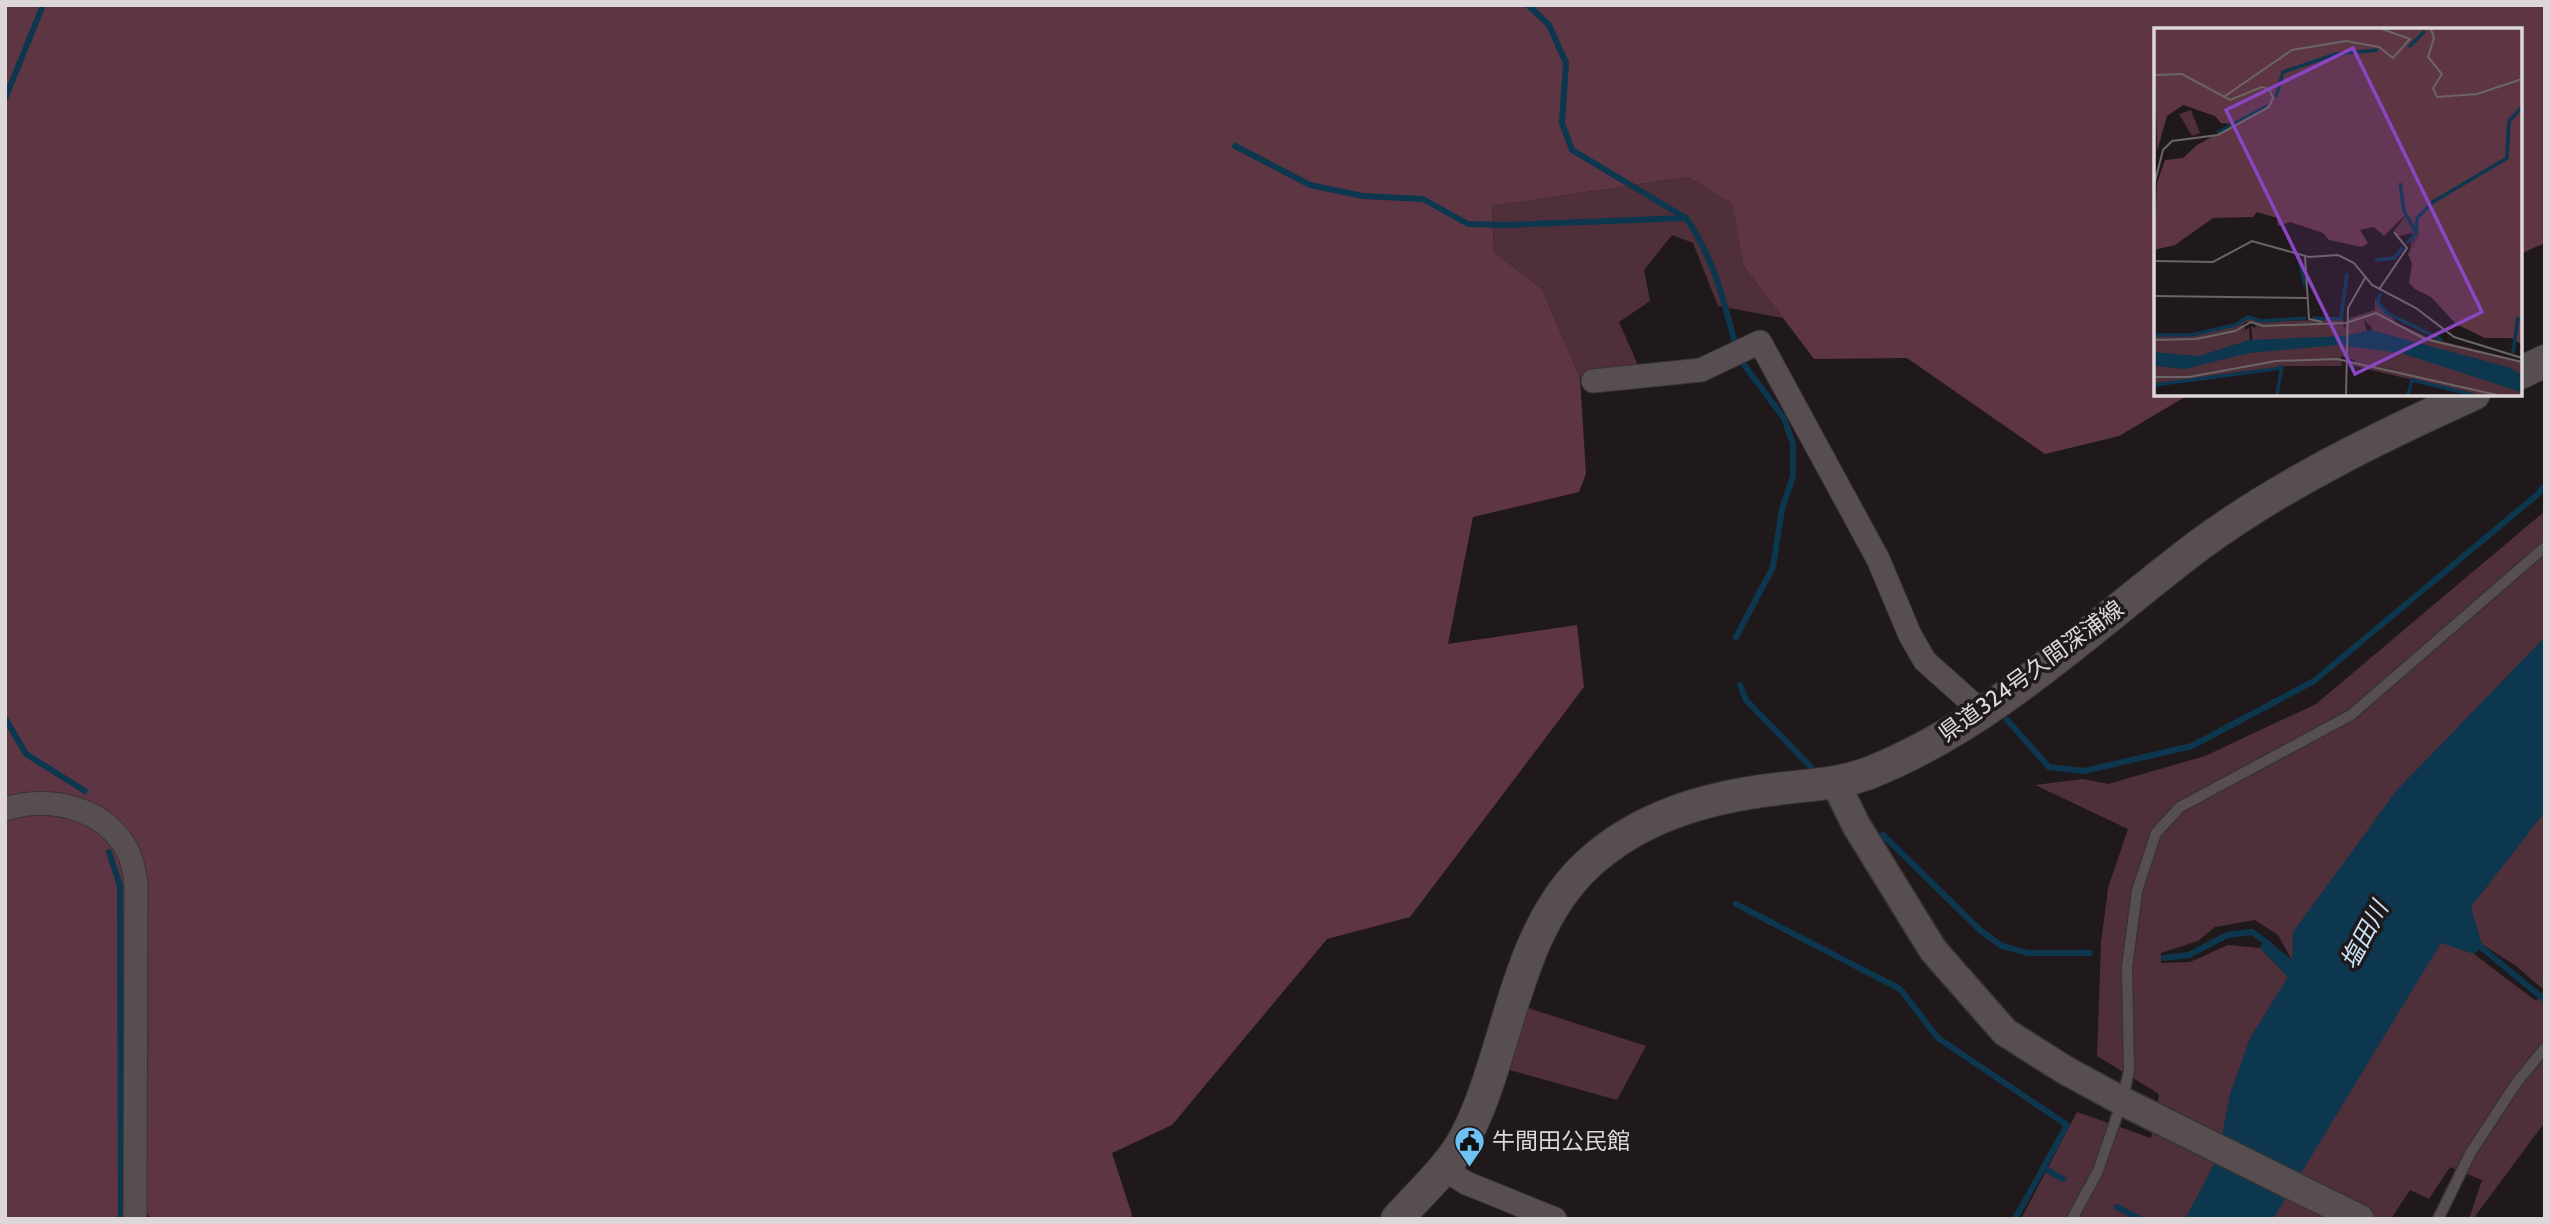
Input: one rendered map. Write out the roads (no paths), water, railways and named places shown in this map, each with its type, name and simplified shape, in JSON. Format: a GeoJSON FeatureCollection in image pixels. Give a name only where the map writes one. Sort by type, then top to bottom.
{"type":"FeatureCollection","features":[{"type":"Feature","properties":{"kind":"main road"},"geometry":{"type":"LineString","coordinates":[[2522,372],[2545,361]]}},
{"type":"Feature","properties":{"kind":"main road","name":"県道324号久間深浦線"},"geometry":{"type":"LineString","coordinates":[[1397,1219],[1464,1140],[1483,1098],[1533,947],[1556,901],[1588,864],[1632,831],[1680,808],[1735,794],[1835,782],[1865,774],[1920,750],[2028,679],[2201,544],[2342,457],[2470,396]]}},
{"type":"Feature","properties":{"kind":"street"},"geometry":{"type":"LineString","coordinates":[[1593,381],[1700,370],[1760,342],[1867,538],[1910,635],[1925,661],[1981,711]]}},
{"type":"Feature","properties":{"kind":"street"},"geometry":{"type":"LineString","coordinates":[[1835,782],[1856,825],[1933,950],[2006,1032],[2065,1070],[2122,1101],[2360,1219]]}},
{"type":"Feature","properties":{"kind":"street"},"geometry":{"type":"LineString","coordinates":[[5,809],[24,803],[60,803],[88,813],[110,828],[128,852],[136,883],[135,1219]]}},
{"type":"Feature","properties":{"kind":"street"},"geometry":{"type":"LineString","coordinates":[[1443,1168],[1466,1183],[1555,1219]]}},
{"type":"Feature","properties":{"kind":"lane"},"geometry":{"type":"LineString","coordinates":[[2072,1219],[2098,1171],[2122,1101],[2129,1070],[2129,954],[2137,891],[2156,833],[2180,807],[2351,715],[2545,547]]}},
{"type":"Feature","properties":{"kind":"lane"},"geometry":{"type":"LineString","coordinates":[[2438,1219],[2471,1152],[2517,1082],[2545,1048]]}},
{"type":"Feature","properties":{"kind":"water","name":"塩田川"},"geometry":{"type":"Polygon","coordinates":[[[2545,637],[2545,812],[2471,907],[2482,945],[2474,954],[2441,943],[2273,1219],[2185,1219],[2218,1157],[2230,1094],[2250,1038],[2288,977],[2260,948],[2265,938],[2292,960],[2293,932],[2397,790],[2545,637]]]}},
{"type":"Feature","properties":{"kind":"waterway"},"geometry":{"type":"LineString","coordinates":[[5,99],[43,5]]}},
{"type":"Feature","properties":{"kind":"waterway"},"geometry":{"type":"LineString","coordinates":[[1528,5],[1549,25],[1566,63],[1562,123],[1572,150],[1686,218],[1711,264],[1736,348]]}},
{"type":"Feature","properties":{"kind":"waterway"},"geometry":{"type":"LineString","coordinates":[[1235,146],[1310,185],[1363,196],[1423,199],[1468,224],[1685,218]]}},
{"type":"Feature","properties":{"kind":"waterway"},"geometry":{"type":"LineString","coordinates":[[1736,637],[1773,567],[1782,509],[1793,476],[1793,444],[1784,418],[1739,358]]}},
{"type":"Feature","properties":{"kind":"waterway"},"geometry":{"type":"LineString","coordinates":[[2007,720],[2049,767],[2084,771],[2192,746],[2314,681],[2545,486]]}},
{"type":"Feature","properties":{"kind":"waterway"},"geometry":{"type":"LineString","coordinates":[[1740,685],[1746,700],[1811,767]]}},
{"type":"Feature","properties":{"kind":"waterway"},"geometry":{"type":"LineString","coordinates":[[5,718],[26,754],[85,791]]}},
{"type":"Feature","properties":{"kind":"waterway"},"geometry":{"type":"LineString","coordinates":[[1883,835],[1981,931],[2002,946],[2028,953],[2090,953]]}},
{"type":"Feature","properties":{"kind":"waterway"},"geometry":{"type":"LineString","coordinates":[[109,852],[120,886],[121,1219]]}},
{"type":"Feature","properties":{"kind":"waterway"},"geometry":{"type":"LineString","coordinates":[[1736,904],[1900,989],[1938,1038],[2067,1125],[2015,1219]]}},
{"type":"Feature","properties":{"kind":"waterway"},"geometry":{"type":"LineString","coordinates":[[2164,958],[2189,955],[2227,935],[2252,932],[2269,944]]}},
{"type":"Feature","properties":{"kind":"waterway"},"geometry":{"type":"LineString","coordinates":[[2476,943],[2545,1000]]}},
{"type":"Feature","properties":{"kind":"waterway"},"geometry":{"type":"LineString","coordinates":[[2044,1168],[2063,1179]]}},
{"type":"Feature","properties":{"kind":"waterway"},"geometry":{"type":"LineString","coordinates":[[2117,1207],[2140,1219]]}},
{"type":"Feature","properties":{"kind":"place","name":"牛間田公民館"},"geometry":{"type":"Point","coordinates":[1469,1168]}}]}
